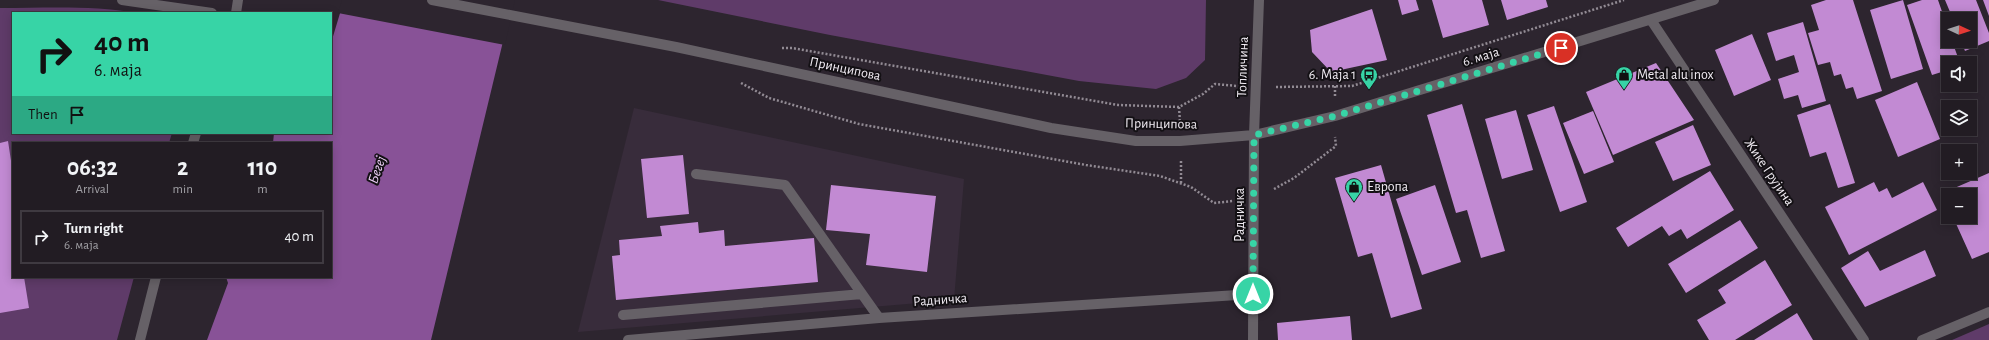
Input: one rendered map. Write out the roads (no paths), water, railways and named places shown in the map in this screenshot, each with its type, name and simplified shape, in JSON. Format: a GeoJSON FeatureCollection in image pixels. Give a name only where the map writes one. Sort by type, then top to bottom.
{"type":"FeatureCollection","features":[{"type":"Feature","properties":{"kind":"street"},"geometry":{"type":"LineString","coordinates":[[122,0],[205,12]]}},
{"type":"Feature","properties":{"kind":"street"},"geometry":{"type":"LineString","coordinates":[[236,12],[238,0]]}},
{"type":"Feature","properties":{"kind":"street","name":"Принципова"},"geometry":{"type":"LineString","coordinates":[[432,0],[676,47],[1051,128],[1136,140],[1173,141],[1254,135]]}},
{"type":"Feature","properties":{"kind":"street","name":"Топличина"},"geometry":{"type":"LineString","coordinates":[[1254,135],[1259,0]]}},
{"type":"Feature","properties":{"kind":"street","name":"6. маја"},"geometry":{"type":"LineString","coordinates":[[1254,135],[1335,116],[1714,0]]}},
{"type":"Feature","properties":{"kind":"street","name":"Жике Грујина"},"geometry":{"type":"LineString","coordinates":[[1651,20],[1864,340]]}},
{"type":"Feature","properties":{"kind":"street","name":"Радничка"},"geometry":{"type":"LineString","coordinates":[[1253,340],[1254,135]]}},
{"type":"Feature","properties":{"kind":"street"},"geometry":{"type":"LineString","coordinates":[[696,174],[785,185],[879,318]]}},
{"type":"Feature","properties":{"kind":"street"},"geometry":{"type":"LineString","coordinates":[[140,340],[156,278]]}},
{"type":"Feature","properties":{"kind":"street"},"geometry":{"type":"LineString","coordinates":[[623,315],[862,294]]}},
{"type":"Feature","properties":{"kind":"street","name":"Радничка"},"geometry":{"type":"LineString","coordinates":[[628,340],[879,318],[1253,294]]}},
{"type":"Feature","properties":{"kind":"street"},"geometry":{"type":"LineString","coordinates":[[1922,340],[1989,312]]}},
{"type":"Feature","properties":{"kind":"water","name":"Бегеј"},"geometry":{"type":"Polygon","coordinates":[[[344,0],[513,0],[431,340],[207,340],[228,283],[226,278],[332,278],[332,142],[273,142],[274,134],[332,134],[332,40],[344,0]]]}},
{"type":"Feature","properties":{"kind":"place","name":"6. Маја 1"},"geometry":{"type":"Point","coordinates":[1369,90]}},
{"type":"Feature","properties":{"kind":"place","name":"Metal alu inox"},"geometry":{"type":"Point","coordinates":[1624,90]}},
{"type":"Feature","properties":{"kind":"place","name":"Европа"},"geometry":{"type":"Point","coordinates":[1354,202]}}]}
